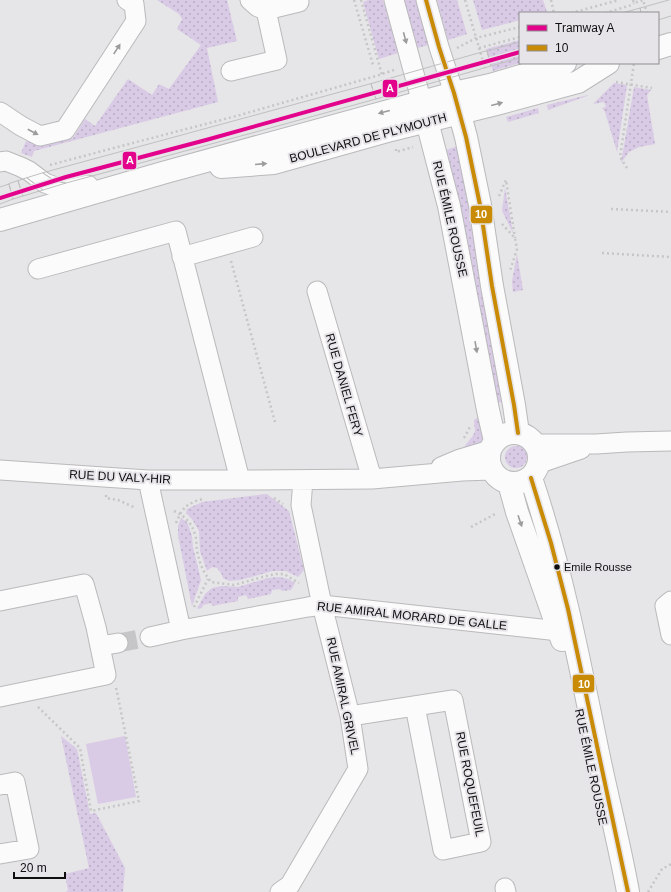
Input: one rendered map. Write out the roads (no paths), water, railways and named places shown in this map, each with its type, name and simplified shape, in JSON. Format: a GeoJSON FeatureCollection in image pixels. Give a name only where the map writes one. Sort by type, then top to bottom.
{"type":"FeatureCollection","features":[{"type":"Feature","properties":{"kind":"main road"},"geometry":{"type":"LineString","coordinates":[[659,36],[671,33]]}},
{"type":"Feature","properties":{"kind":"main road"},"geometry":{"type":"LineString","coordinates":[[659,48],[671,44]]}},
{"type":"Feature","properties":{"kind":"main road","name":"BOULEVARD DE PLYMOUTH"},"geometry":{"type":"LineString","coordinates":[[424,112],[454,93],[490,85],[562,64]]}},
{"type":"Feature","properties":{"kind":"main road","name":"BOULEVARD DE PLYMOUTH"},"geometry":{"type":"LineString","coordinates":[[0,220],[166,172],[424,112],[460,114],[578,82],[606,64]]}},
{"type":"Feature","properties":{"kind":"main road","name":"RUE ÉMILE ROUSSE"},"geometry":{"type":"LineString","coordinates":[[454,93],[466,137],[480,205],[492,286],[514,405],[531,454],[540,506],[573,632],[628,892]]}},
{"type":"Feature","properties":{"kind":"main road","name":"RUE ÉMILE ROUSSE"},"geometry":{"type":"LineString","coordinates":[[424,112],[449,206],[488,410],[492,454]]}},
{"type":"Feature","properties":{"kind":"main road"},"geometry":{"type":"LineString","coordinates":[[505,434],[531,454],[521,483],[509,484],[499,479],[492,454],[505,434]]}},
{"type":"Feature","properties":{"kind":"main road","name":"RUE ÉMILE ROUSSE"},"geometry":{"type":"LineString","coordinates":[[509,484],[517,512],[568,660],[618,892]]}},
{"type":"Feature","properties":{"kind":"street"},"geometry":{"type":"LineString","coordinates":[[0,112],[21,126],[40,136],[65,130],[136,21],[134,4],[127,0]]}},
{"type":"Feature","properties":{"kind":"street"},"geometry":{"type":"LineString","coordinates":[[250,0],[258,7],[266,10],[299,2]]}},
{"type":"Feature","properties":{"kind":"street","name":"RUE ÉMILE ROUSSE"},"geometry":{"type":"LineString","coordinates":[[394,0],[424,112]]}},
{"type":"Feature","properties":{"kind":"street","name":"RUE ÉMILE ROUSSE"},"geometry":{"type":"LineString","coordinates":[[426,0],[454,93]]}},
{"type":"Feature","properties":{"kind":"street"},"geometry":{"type":"LineString","coordinates":[[231,71],[277,60],[266,10]]}},
{"type":"Feature","properties":{"kind":"street"},"geometry":{"type":"LineString","coordinates":[[0,162],[6,162],[21,167],[45,183],[64,190],[119,177],[166,172]]}},
{"type":"Feature","properties":{"kind":"street"},"geometry":{"type":"LineString","coordinates":[[38,269],[176,231],[240,480]]}},
{"type":"Feature","properties":{"kind":"street"},"geometry":{"type":"LineString","coordinates":[[182,257],[253,237]]}},
{"type":"Feature","properties":{"kind":"street","name":"RUE DANIEL FERY"},"geometry":{"type":"LineString","coordinates":[[316,291],[372,479]]}},
{"type":"Feature","properties":{"kind":"street"},"geometry":{"type":"LineString","coordinates":[[531,454],[596,444],[671,441]]}},
{"type":"Feature","properties":{"kind":"street","name":"RUE DU VALY-HIR"},"geometry":{"type":"LineString","coordinates":[[0,470],[148,480],[372,479],[425,474],[460,459],[492,454]]}},
{"type":"Feature","properties":{"kind":"street"},"geometry":{"type":"LineString","coordinates":[[148,480],[180,630]]}},
{"type":"Feature","properties":{"kind":"street","name":"RUE AMIRAL GRIVEL"},"geometry":{"type":"LineString","coordinates":[[280,892],[290,885],[358,769],[350,716],[322,605],[301,505],[303,480]]}},
{"type":"Feature","properties":{"kind":"street"},"geometry":{"type":"LineString","coordinates":[[0,601],[84,584],[96,626],[109,645],[106,675],[0,697]]}},
{"type":"Feature","properties":{"kind":"street"},"geometry":{"type":"LineString","coordinates":[[671,601],[665,606],[671,635]]}},
{"type":"Feature","properties":{"kind":"street","name":"RUE AMIRAL MORARD DE GALLE"},"geometry":{"type":"LineString","coordinates":[[150,637],[180,630],[322,605],[559,632]]}},
{"type":"Feature","properties":{"kind":"street","name":"RUE ROQUEFEUIL"},"geometry":{"type":"LineString","coordinates":[[350,716],[453,700],[481,842],[443,850],[415,706]]}},
{"type":"Feature","properties":{"kind":"street"},"geometry":{"type":"LineString","coordinates":[[0,785],[15,782],[29,849],[0,854]]}},
{"type":"Feature","properties":{"kind":"tunnel"},"geometry":{"type":"LineString","coordinates":[[118,643],[150,637]]}},
{"type":"Feature","properties":{"kind":"tram line"},"geometry":{"type":"LineString","coordinates":[[641,12],[640,8],[669,0]]}},
{"type":"Feature","properties":{"kind":"tram line"},"geometry":{"type":"LineString","coordinates":[[626,12],[640,8],[641,12]]}},
{"type":"Feature","properties":{"kind":"tram line"},"geometry":{"type":"LineString","coordinates":[[659,20],[671,16]]}},
{"type":"Feature","properties":{"kind":"tram line"},"geometry":{"type":"LineString","coordinates":[[519,42],[487,51],[491,66],[519,58]]}},
{"type":"Feature","properties":{"kind":"tram line"},"geometry":{"type":"LineString","coordinates":[[487,51],[491,66],[376,99],[371,84],[487,51]]}},
{"type":"Feature","properties":{"kind":"tram line","name":"A"},"geometry":{"type":"LineString","coordinates":[[0,198],[66,177],[206,140],[519,52]]}},
{"type":"Feature","properties":{"kind":"tram line"},"geometry":{"type":"LineString","coordinates":[[371,84],[376,99],[252,133],[66,183],[55,181],[43,173],[371,84]]}},
{"type":"Feature","properties":{"kind":"tram line"},"geometry":{"type":"LineString","coordinates":[[43,173],[55,181],[66,183],[43,190],[27,178],[43,173]]}},
{"type":"Feature","properties":{"kind":"tram line"},"geometry":{"type":"LineString","coordinates":[[27,178],[43,190],[23,196],[18,181],[27,178]]}},
{"type":"Feature","properties":{"kind":"tram line"},"geometry":{"type":"LineString","coordinates":[[18,181],[23,196],[13,199],[9,184],[18,181]]}},
{"type":"Feature","properties":{"kind":"tram line"},"geometry":{"type":"LineString","coordinates":[[0,187],[9,184],[13,199],[0,204]]}},
{"type":"Feature","properties":{"kind":"place","name":"Emile Rousse"},"geometry":{"type":"Point","coordinates":[557,567]}}]}
